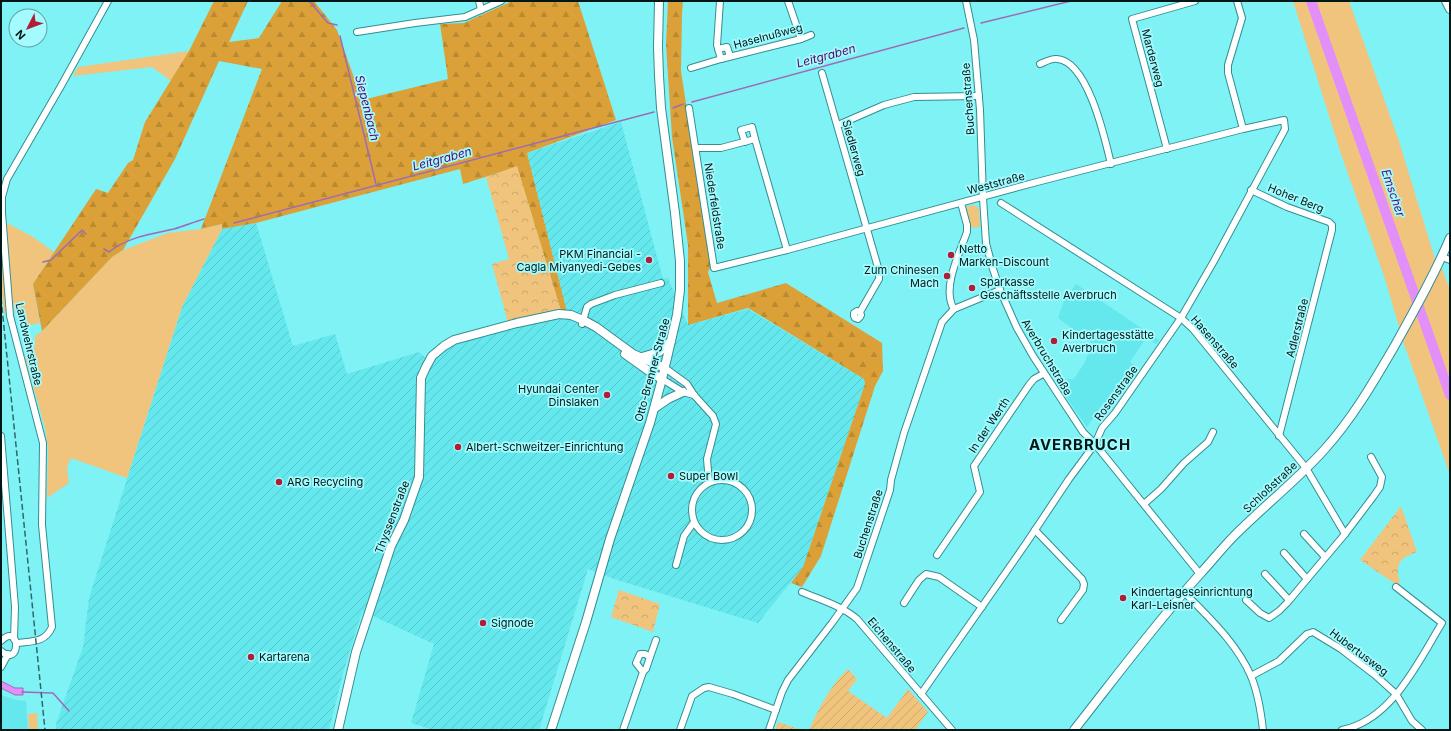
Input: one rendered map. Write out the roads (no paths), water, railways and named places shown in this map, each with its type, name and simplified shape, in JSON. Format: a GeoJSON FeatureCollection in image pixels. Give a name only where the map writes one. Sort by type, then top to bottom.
{"type":"FeatureCollection","features":[{"type":"Feature","properties":{"kind":"street","name":"Landwehrstraße"},"geometry":{"type":"LineString","coordinates":[[15,641],[43,639],[49,634],[52,627],[42,525],[44,443],[10,316],[2,221],[2,197],[8,179],[108,1]]}},
{"type":"Feature","properties":{"kind":"street"},"geometry":{"type":"LineString","coordinates":[[479,1],[482,10]]}},
{"type":"Feature","properties":{"kind":"street"},"geometry":{"type":"LineString","coordinates":[[357,32],[415,22],[466,17],[501,1]]}},
{"type":"Feature","properties":{"kind":"street","name":"Otto-Brenner-Straße"},"geometry":{"type":"LineString","coordinates":[[551,730],[584,630],[610,539],[635,470],[654,408],[677,315],[680,290],[680,261],[676,213],[659,82],[659,1]]}},
{"type":"Feature","properties":{"kind":"street","name":"Haselnußweg"},"geometry":{"type":"LineString","coordinates":[[720,1],[717,45],[721,59]]}},
{"type":"Feature","properties":{"kind":"street"},"geometry":{"type":"LineString","coordinates":[[788,1],[801,39]]}},
{"type":"Feature","properties":{"kind":"street","name":"Buchenstraße"},"geometry":{"type":"LineString","coordinates":[[966,1],[974,40],[979,96],[983,198]]}},
{"type":"Feature","properties":{"kind":"street","name":"Marderweg"},"geometry":{"type":"LineString","coordinates":[[1167,149],[1132,19],[1195,1]]}},
{"type":"Feature","properties":{"kind":"street"},"geometry":{"type":"LineString","coordinates":[[1237,1],[1242,18],[1228,65],[1228,73],[1243,129]]}},
{"type":"Feature","properties":{"kind":"street"},"geometry":{"type":"LineString","coordinates":[[1446,1],[1450,9]]}},
{"type":"Feature","properties":{"kind":"street","name":"Haselnußweg"},"geometry":{"type":"LineString","coordinates":[[691,68],[730,56],[801,39],[811,35]]}},
{"type":"Feature","properties":{"kind":"street","name":"Haselnußweg"},"geometry":{"type":"LineString","coordinates":[[718,50],[727,47],[730,56]]}},
{"type":"Feature","properties":{"kind":"street"},"geometry":{"type":"LineString","coordinates":[[1040,64],[1057,58],[1070,63],[1081,76],[1104,132],[1111,164]]}},
{"type":"Feature","properties":{"kind":"street","name":"Siedlerweg"},"geometry":{"type":"LineString","coordinates":[[822,73],[879,271],[879,278],[860,312]]}},
{"type":"Feature","properties":{"kind":"street"},"geometry":{"type":"LineString","coordinates":[[838,126],[884,105],[914,97],[979,96]]}},
{"type":"Feature","properties":{"kind":"street","name":"Niederfeldstraße"},"geometry":{"type":"LineString","coordinates":[[689,108],[714,268]]}},
{"type":"Feature","properties":{"kind":"street","name":"Weststraße"},"geometry":{"type":"LineString","coordinates":[[714,268],[1243,129],[1284,120]]}},
{"type":"Feature","properties":{"kind":"street","name":"Rosenstraße"},"geometry":{"type":"LineString","coordinates":[[921,694],[1069,479],[1095,444],[1102,428],[1115,413],[1181,318],[1214,261],[1285,129],[1284,120]]}},
{"type":"Feature","properties":{"kind":"street"},"geometry":{"type":"LineString","coordinates":[[745,142],[741,130],[752,127],[787,250]]}},
{"type":"Feature","properties":{"kind":"street","name":"Niederfeldstraße"},"geometry":{"type":"LineString","coordinates":[[696,148],[721,148],[755,139]]}},
{"type":"Feature","properties":{"kind":"street","name":"Hoher Berg"},"geometry":{"type":"LineString","coordinates":[[1251,190],[1287,207],[1332,224]]}},
{"type":"Feature","properties":{"kind":"street","name":"Averbruchstraße"},"geometry":{"type":"LineString","coordinates":[[983,198],[986,243],[1000,290],[1017,328],[1043,374],[1083,432],[1095,444],[1200,574]]}},
{"type":"Feature","properties":{"kind":"street"},"geometry":{"type":"LineString","coordinates":[[954,309],[951,304],[949,284],[967,232],[967,225],[961,203]]}},
{"type":"Feature","properties":{"kind":"street","name":"Hasenstraße"},"geometry":{"type":"LineString","coordinates":[[1000,203],[1181,318],[1206,345],[1306,468],[1345,534]]}},
{"type":"Feature","properties":{"kind":"street","name":"Adlerstraße"},"geometry":{"type":"LineString","coordinates":[[1279,436],[1332,230],[1332,224]]}},
{"type":"Feature","properties":{"kind":"street"},"geometry":{"type":"LineString","coordinates":[[1038,236],[1044,231]]}},
{"type":"Feature","properties":{"kind":"street","name":"Schloßstraße"},"geometry":{"type":"LineString","coordinates":[[1078,728],[1150,632],[1184,592],[1236,535],[1324,450],[1355,410],[1403,331],[1429,283],[1446,259],[1450,238]]}},
{"type":"Feature","properties":{"kind":"street"},"geometry":{"type":"LineString","coordinates":[[583,322],[587,308],[591,304],[615,295],[661,283]]}},
{"type":"Feature","properties":{"kind":"street","name":"Buchenstraße"},"geometry":{"type":"LineString","coordinates":[[769,730],[782,692],[788,680],[843,609],[857,588],[890,490],[891,480],[904,433],[942,322],[954,309],[1000,290]]}},
{"type":"Feature","properties":{"kind":"street","name":"Thyssenstraße"},"geometry":{"type":"LineString","coordinates":[[338,730],[356,652],[391,546],[404,520],[419,477],[421,378],[432,356],[454,340],[543,316],[583,322],[596,327],[633,354],[665,368]]}},
{"type":"Feature","properties":{"kind":"street","name":"Thyssenstraße"},"geometry":{"type":"LineString","coordinates":[[583,322],[662,380]]}},
{"type":"Feature","properties":{"kind":"street"},"geometry":{"type":"LineString","coordinates":[[642,357],[659,352],[672,340]]}},
{"type":"Feature","properties":{"kind":"street"},"geometry":{"type":"LineString","coordinates":[[665,368],[687,384],[694,395],[713,416],[716,424],[707,459],[709,482]]}},
{"type":"Feature","properties":{"kind":"street","name":"In der Werth"},"geometry":{"type":"LineString","coordinates":[[937,555],[980,492],[974,466],[1027,388],[1034,380],[1043,374]]}},
{"type":"Feature","properties":{"kind":"street"},"geometry":{"type":"LineString","coordinates":[[662,380],[683,392],[694,395]]}},
{"type":"Feature","properties":{"kind":"street"},"geometry":{"type":"LineString","coordinates":[[654,408],[683,392]]}},
{"type":"Feature","properties":{"kind":"street"},"geometry":{"type":"LineString","coordinates":[[1144,504],[1161,489],[1184,463],[1208,442],[1213,432]]}},
{"type":"Feature","properties":{"kind":"street"},"geometry":{"type":"LineString","coordinates":[[1,436],[15,607],[15,651],[8,654],[1,666]]}},
{"type":"Feature","properties":{"kind":"street"},"geometry":{"type":"LineString","coordinates":[[1246,600],[1268,618],[1279,611],[1289,600],[1345,534],[1380,487],[1382,477],[1371,457]]}},
{"type":"Feature","properties":{"kind":"street"},"geometry":{"type":"LineString","coordinates":[[718,479],[738,483],[746,490],[751,499],[753,509],[752,519],[747,528],[730,540],[719,540],[709,537],[700,531],[694,522],[692,510],[694,499],[700,489],[709,482],[718,479]]}},
{"type":"Feature","properties":{"kind":"street"},"geometry":{"type":"LineString","coordinates":[[676,565],[684,536],[694,522]]}},
{"type":"Feature","properties":{"kind":"street"},"geometry":{"type":"LineString","coordinates":[[1035,530],[1082,579],[1084,584],[1083,590],[1061,620]]}},
{"type":"Feature","properties":{"kind":"street"},"geometry":{"type":"LineString","coordinates":[[1304,534],[1325,557]]}},
{"type":"Feature","properties":{"kind":"street"},"geometry":{"type":"LineString","coordinates":[[1284,553],[1307,579]]}},
{"type":"Feature","properties":{"kind":"street"},"geometry":{"type":"LineString","coordinates":[[904,603],[919,580],[926,574],[939,577],[982,607]]}},
{"type":"Feature","properties":{"kind":"street"},"geometry":{"type":"LineString","coordinates":[[1265,574],[1289,600]]}},
{"type":"Feature","properties":{"kind":"street"},"geometry":{"type":"LineString","coordinates":[[1342,730],[1364,722],[1374,716],[1396,694],[1442,623],[1396,587]]}},
{"type":"Feature","properties":{"kind":"street","name":"Eichenstraße"},"geometry":{"type":"LineString","coordinates":[[802,592],[850,612],[857,618],[952,730]]}},
{"type":"Feature","properties":{"kind":"street"},"geometry":{"type":"LineString","coordinates":[[1184,592],[1218,626],[1231,642],[1251,676],[1260,706],[1263,730]]}},
{"type":"Feature","properties":{"kind":"street"},"geometry":{"type":"LineString","coordinates":[[14,622],[4,639],[15,641]]}},
{"type":"Feature","properties":{"kind":"street","name":"Hubertusweg"},"geometry":{"type":"LineString","coordinates":[[1251,676],[1279,661],[1308,634],[1313,632],[1359,662],[1396,694]]}},
{"type":"Feature","properties":{"kind":"street"},"geometry":{"type":"LineString","coordinates":[[623,730],[656,640]]}},
{"type":"Feature","properties":{"kind":"street"},"geometry":{"type":"LineString","coordinates":[[1,651],[8,654]]}},
{"type":"Feature","properties":{"kind":"street"},"geometry":{"type":"LineString","coordinates":[[643,672],[636,663],[638,658],[640,654],[645,654],[650,657]]}},
{"type":"Feature","properties":{"kind":"street"},"geometry":{"type":"LineString","coordinates":[[680,730],[692,696],[704,688],[709,687],[732,694],[776,710]]}},
{"type":"Feature","properties":{"kind":"street"},"geometry":{"type":"LineString","coordinates":[[1396,694],[1412,721],[1422,730]]}},
{"type":"Feature","properties":{"kind":"waterway","name":"Siepenbach"},"geometry":{"type":"LineString","coordinates":[[309,1],[328,23],[337,25]]}},
{"type":"Feature","properties":{"kind":"waterway","name":"Leitgraben"},"geometry":{"type":"LineString","coordinates":[[981,23],[1071,1]]}},
{"type":"Feature","properties":{"kind":"waterway","name":"Emscher"},"geometry":{"type":"LineString","coordinates":[[1311,1],[1450,395]]}},
{"type":"Feature","properties":{"kind":"waterway","name":"Leitgraben"},"geometry":{"type":"LineString","coordinates":[[692,102],[964,28]]}},
{"type":"Feature","properties":{"kind":"waterway","name":"Siepenbach"},"geometry":{"type":"LineString","coordinates":[[340,36],[376,184]]}},
{"type":"Feature","properties":{"kind":"waterway","name":"Leitgraben"},"geometry":{"type":"LineString","coordinates":[[673,108],[683,104]]}},
{"type":"Feature","properties":{"kind":"waterway","name":"Leitgraben"},"geometry":{"type":"LineString","coordinates":[[234,223],[654,112]]}},
{"type":"Feature","properties":{"kind":"waterway","name":"Leitgraben"},"geometry":{"type":"LineString","coordinates":[[104,249],[109,252],[132,239],[174,229],[204,219]]}},
{"type":"Feature","properties":{"kind":"waterway","name":"Leitgraben"},"geometry":{"type":"LineString","coordinates":[[43,262],[51,260],[82,230],[86,234]]}},
{"type":"Feature","properties":{"kind":"waterway"},"geometry":{"type":"LineString","coordinates":[[22,692],[53,693],[69,711]]}},
{"type":"Feature","properties":{"kind":"railway"},"geometry":{"type":"LineString","coordinates":[[1,298],[45,730]]}},
{"type":"Feature","properties":{"kind":"place","name":"Netto Marken-Discount"},"geometry":{"type":"Point","coordinates":[951,255]}},
{"type":"Feature","properties":{"kind":"place","name":"PKM Financial - Cagla Miyanyedi-Gebes"},"geometry":{"type":"Point","coordinates":[649,260]}},
{"type":"Feature","properties":{"kind":"place","name":"Zum Chinesen Mach"},"geometry":{"type":"Point","coordinates":[947,276]}},
{"type":"Feature","properties":{"kind":"place","name":"Sparkasse Geschäftsstelle Averbruch"},"geometry":{"type":"Point","coordinates":[972,288]}},
{"type":"Feature","properties":{"kind":"place","name":"Kindertagesstätte Averbruch"},"geometry":{"type":"Point","coordinates":[1054,341]}},
{"type":"Feature","properties":{"kind":"place","name":"Hyundai Center Dinslaken"},"geometry":{"type":"Point","coordinates":[607,395]}},
{"type":"Feature","properties":{"kind":"place","name":"Albert-Schweitzer-Einrichtung"},"geometry":{"type":"Point","coordinates":[458,447]}},
{"type":"Feature","properties":{"kind":"place","name":"Super Bowl"},"geometry":{"type":"Point","coordinates":[671,476]}},
{"type":"Feature","properties":{"kind":"place","name":"ARG Recycling"},"geometry":{"type":"Point","coordinates":[279,482]}},
{"type":"Feature","properties":{"kind":"place","name":"Kindertageseinrichtung Karl-Leisner"},"geometry":{"type":"Point","coordinates":[1123,598]}},
{"type":"Feature","properties":{"kind":"place","name":"Signode"},"geometry":{"type":"Point","coordinates":[483,623]}},
{"type":"Feature","properties":{"kind":"place","name":"Kartarena"},"geometry":{"type":"Point","coordinates":[251,657]}},
{"type":"Feature","properties":{"kind":"district","name":"AVERBRUCH"},"geometry":{"type":"Point","coordinates":[1080,445]}}]}
